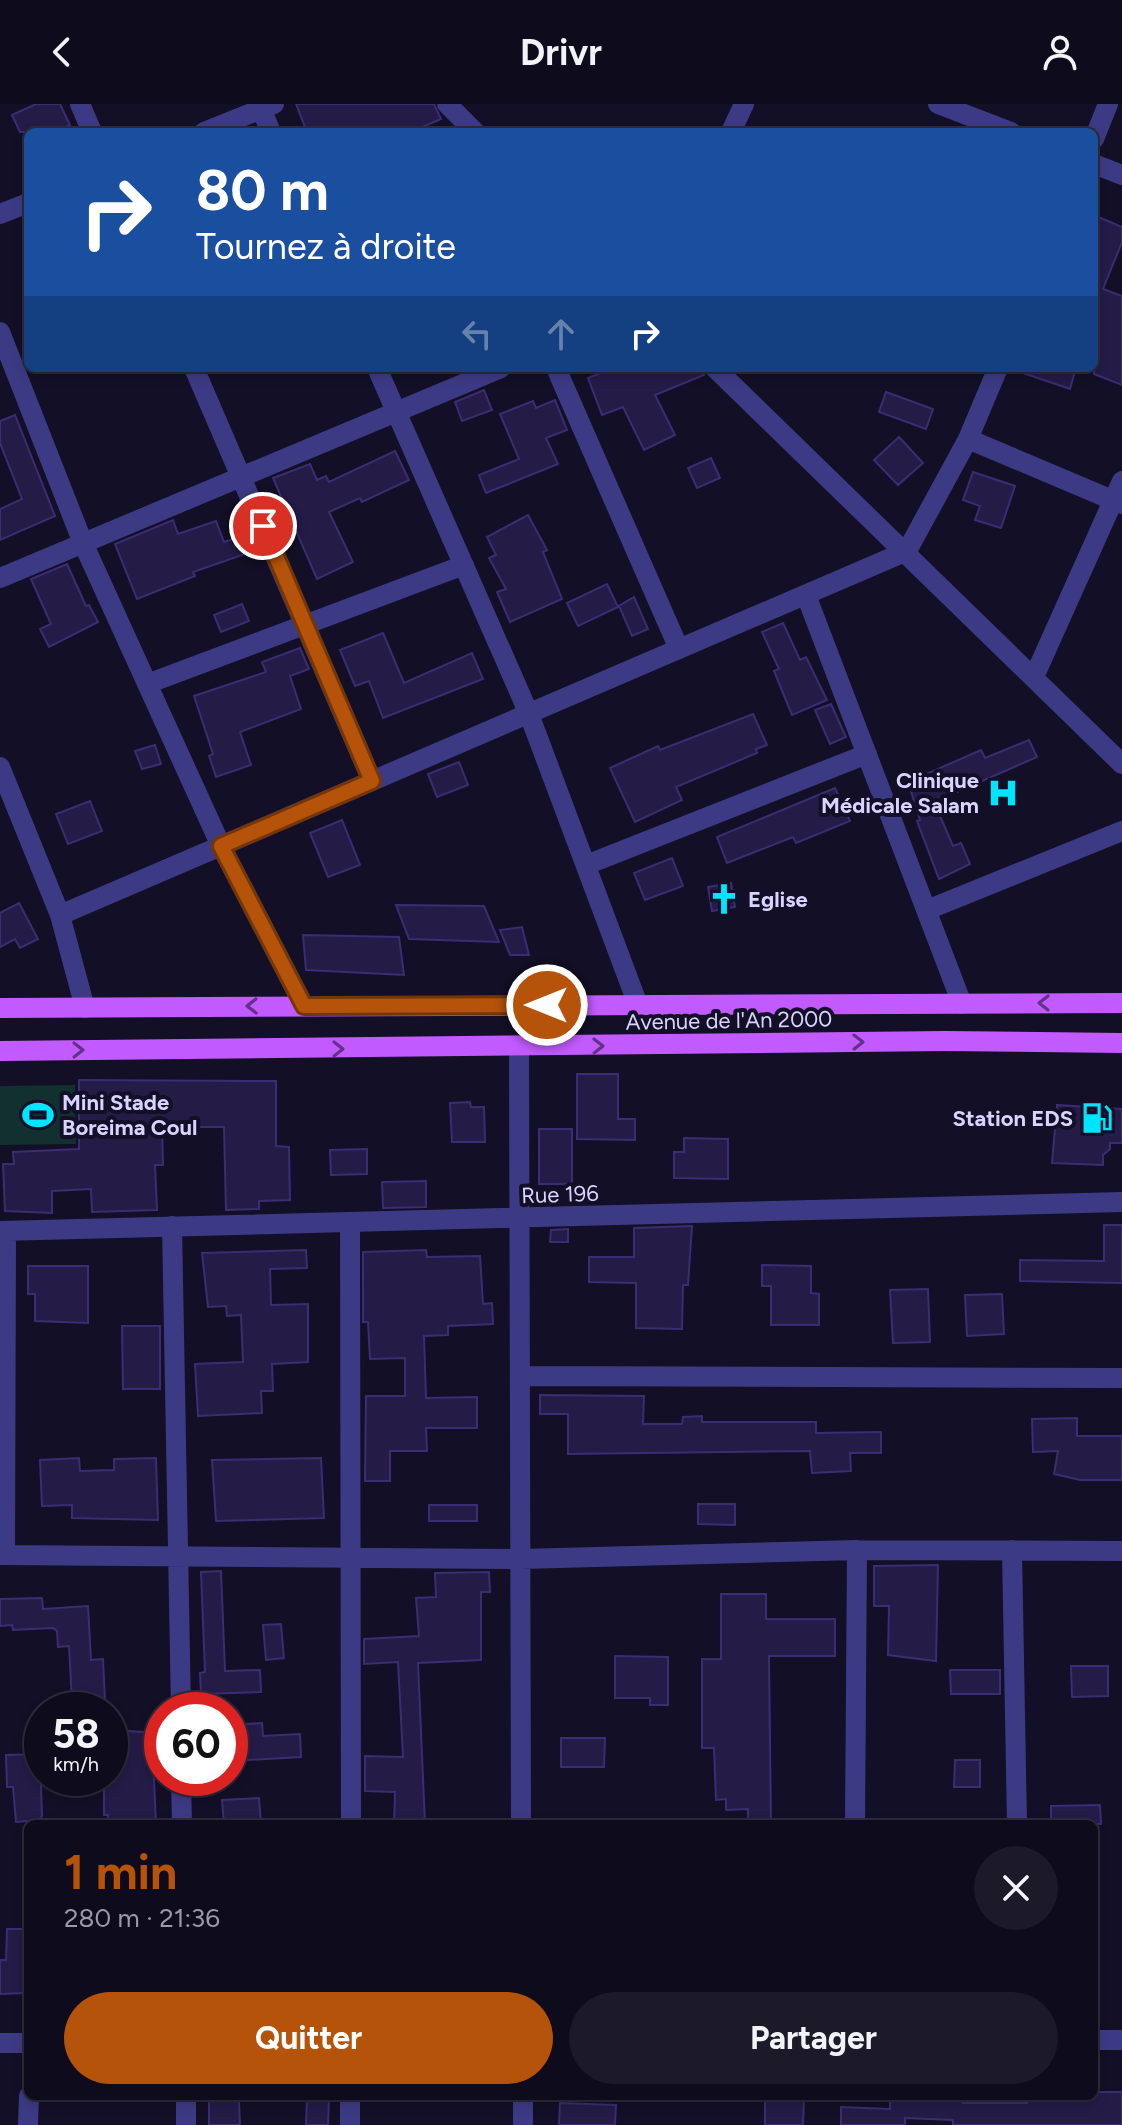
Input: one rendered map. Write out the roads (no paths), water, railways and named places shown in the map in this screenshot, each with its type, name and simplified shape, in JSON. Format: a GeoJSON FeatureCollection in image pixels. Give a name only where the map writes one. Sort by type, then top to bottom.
{"type":"FeatureCollection","features":[{"type":"Feature","properties":{"kind":"main road","name":"Avenue de l'An 2000"},"geometry":{"type":"LineString","coordinates":[[0,1008],[1122,1003]]}},
{"type":"Feature","properties":{"kind":"main road","name":"Avenue de l'An 2000"},"geometry":{"type":"LineString","coordinates":[[0,1051],[945,1041],[1122,1043]]}},
{"type":"Feature","properties":{"kind":"street"},"geometry":{"type":"LineString","coordinates":[[80,104],[90,128]]}},
{"type":"Feature","properties":{"kind":"street"},"geometry":{"type":"LineString","coordinates":[[447,104],[471,128]]}},
{"type":"Feature","properties":{"kind":"street"},"geometry":{"type":"LineString","coordinates":[[733,128],[744,104]]}},
{"type":"Feature","properties":{"kind":"street"},"geometry":{"type":"LineString","coordinates":[[938,104],[1001,128]]}},
{"type":"Feature","properties":{"kind":"street"},"geometry":{"type":"LineString","coordinates":[[1098,129],[1108,104]]}},
{"type":"Feature","properties":{"kind":"street"},"geometry":{"type":"LineString","coordinates":[[213,128],[264,106],[270,128]]}},
{"type":"Feature","properties":{"kind":"street"},"geometry":{"type":"LineString","coordinates":[[1098,166],[1122,175]]}},
{"type":"Feature","properties":{"kind":"street"},"geometry":{"type":"LineString","coordinates":[[0,214],[24,205]]}},
{"type":"Feature","properties":{"kind":"street"},"geometry":{"type":"LineString","coordinates":[[0,332],[83,543],[221,846],[304,1006]]}},
{"type":"Feature","properties":{"kind":"street"},"geometry":{"type":"LineString","coordinates":[[196,372],[372,781]]}},
{"type":"Feature","properties":{"kind":"street"},"geometry":{"type":"LineString","coordinates":[[379,372],[529,714],[638,1005]]}},
{"type":"Feature","properties":{"kind":"street"},"geometry":{"type":"LineString","coordinates":[[0,578],[492,372]]}},
{"type":"Feature","properties":{"kind":"street"},"geometry":{"type":"LineString","coordinates":[[558,372],[679,649]]}},
{"type":"Feature","properties":{"kind":"street"},"geometry":{"type":"LineString","coordinates":[[719,372],[907,551],[1122,764]]}},
{"type":"Feature","properties":{"kind":"street"},"geometry":{"type":"LineString","coordinates":[[60,915],[907,551],[968,439],[996,372]]}},
{"type":"Feature","properties":{"kind":"street"},"geometry":{"type":"LineString","coordinates":[[968,439],[1118,502]]}},
{"type":"Feature","properties":{"kind":"street"},"geometry":{"type":"LineString","coordinates":[[1034,677],[1118,502],[1122,481]]}},
{"type":"Feature","properties":{"kind":"street"},"geometry":{"type":"LineString","coordinates":[[147,684],[464,565]]}},
{"type":"Feature","properties":{"kind":"street"},"geometry":{"type":"LineString","coordinates":[[806,595],[962,1004]]}},
{"type":"Feature","properties":{"kind":"street"},"geometry":{"type":"LineString","coordinates":[[586,865],[867,754]]}},
{"type":"Feature","properties":{"kind":"street"},"geometry":{"type":"LineString","coordinates":[[0,767],[60,915],[85,1008]]}},
{"type":"Feature","properties":{"kind":"street"},"geometry":{"type":"LineString","coordinates":[[927,910],[1122,831]]}},
{"type":"Feature","properties":{"kind":"street"},"geometry":{"type":"LineString","coordinates":[[519,1047],[521,1820]]}},
{"type":"Feature","properties":{"kind":"street","name":"Rue 196"},"geometry":{"type":"LineString","coordinates":[[3,1231],[1122,1202]]}},
{"type":"Feature","properties":{"kind":"street"},"geometry":{"type":"LineString","coordinates":[[350,1222],[351,1820]]}},
{"type":"Feature","properties":{"kind":"street"},"geometry":{"type":"LineString","coordinates":[[172,1226],[181,1692]]}},
{"type":"Feature","properties":{"kind":"street"},"geometry":{"type":"LineString","coordinates":[[3,1231],[3,1555],[521,1559],[857,1550],[1122,1551]]}},
{"type":"Feature","properties":{"kind":"street"},"geometry":{"type":"LineString","coordinates":[[521,1376],[1122,1378]]}},
{"type":"Feature","properties":{"kind":"street"},"geometry":{"type":"LineString","coordinates":[[855,1820],[857,1550]]}},
{"type":"Feature","properties":{"kind":"street"},"geometry":{"type":"LineString","coordinates":[[1012,1550],[1017,1820]]}},
{"type":"Feature","properties":{"kind":"street"},"geometry":{"type":"LineString","coordinates":[[181,1796],[182,1820]]}},
{"type":"Feature","properties":{"kind":"street"},"geometry":{"type":"LineString","coordinates":[[1098,2040],[1122,2040]]}},
{"type":"Feature","properties":{"kind":"street"},"geometry":{"type":"LineString","coordinates":[[0,2043],[24,2043]]}},
{"type":"Feature","properties":{"kind":"street"},"geometry":{"type":"LineString","coordinates":[[28,2125],[29,2100]]}},
{"type":"Feature","properties":{"kind":"street"},"geometry":{"type":"LineString","coordinates":[[186,2100],[186,2125]]}},
{"type":"Feature","properties":{"kind":"street"},"geometry":{"type":"LineString","coordinates":[[350,2100],[350,2125]]}},
{"type":"Feature","properties":{"kind":"street"},"geometry":{"type":"LineString","coordinates":[[523,2100],[523,2125]]}},
{"type":"Feature","properties":{"kind":"place","name":"Clinique Médicale Salam"},"geometry":{"type":"Point","coordinates":[1003,793]}},
{"type":"Feature","properties":{"kind":"place","name":"Eglise"},"geometry":{"type":"Point","coordinates":[724,899]}},
{"type":"Feature","properties":{"kind":"place","name":"Mini Stade Boreima Coul"},"geometry":{"type":"Point","coordinates":[38,1115]}},
{"type":"Feature","properties":{"kind":"place","name":"Station EDS"},"geometry":{"type":"Point","coordinates":[1097,1118]}}]}
